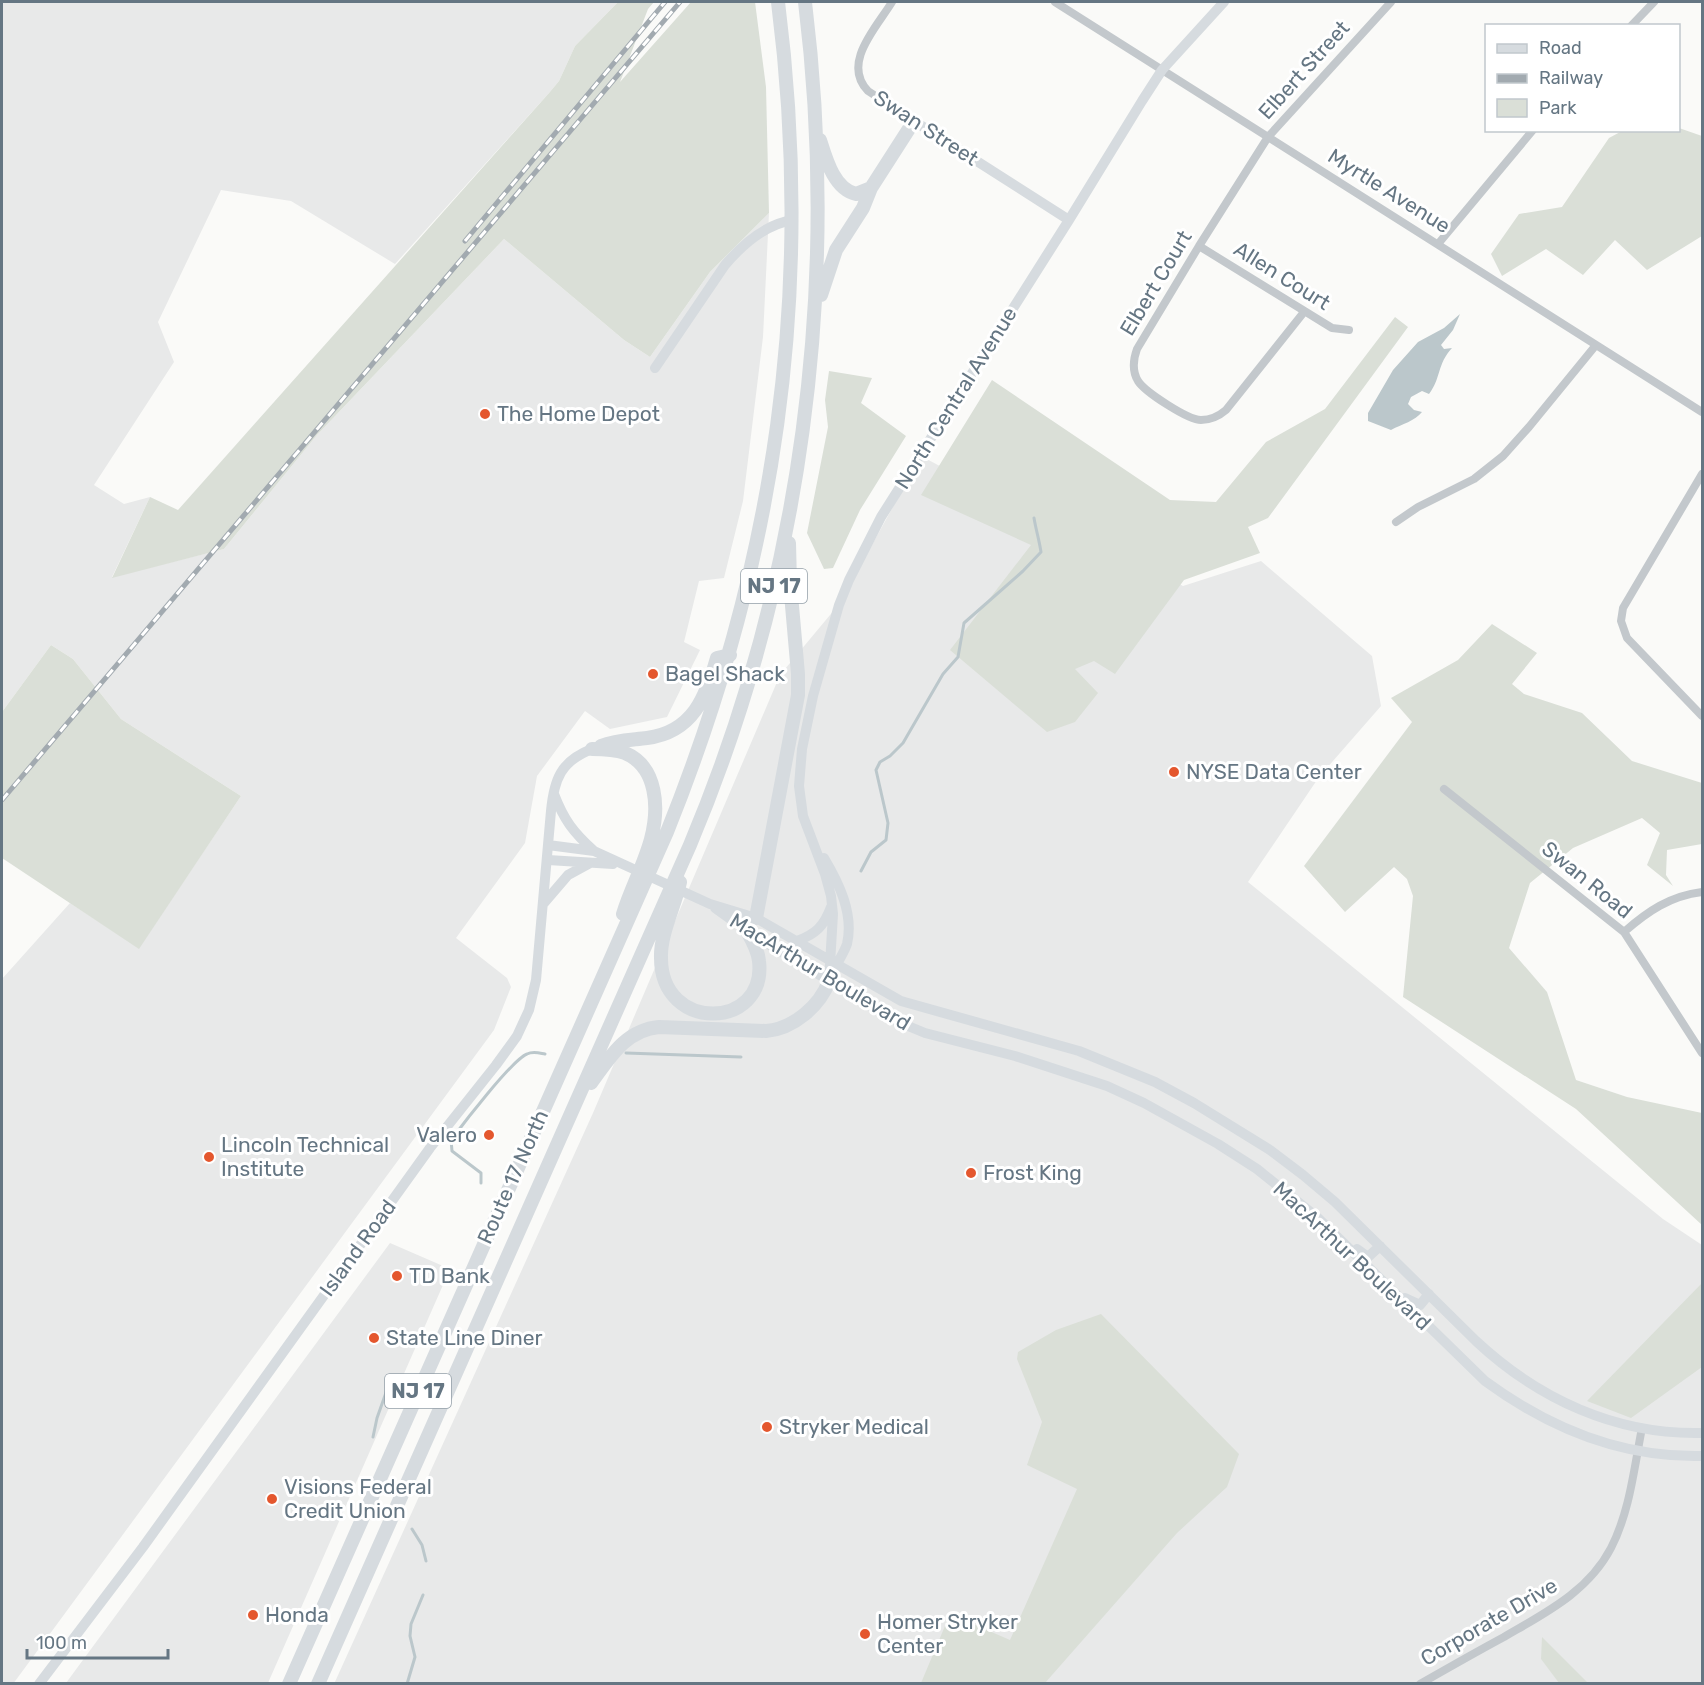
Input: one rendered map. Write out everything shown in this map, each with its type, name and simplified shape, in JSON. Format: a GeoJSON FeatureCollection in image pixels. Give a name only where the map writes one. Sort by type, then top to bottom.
{"type":"FeatureCollection","features":[{"type":"Feature","properties":{"kind":"highway","name":"NJ 17"},"geometry":{"type":"LineString","coordinates":[[606,971],[667,832],[692,768],[730,654],[754,557],[775,446],[789,321],[792,219],[786,76],[778,2]]}},
{"type":"Feature","properties":{"kind":"highway","name":"NJ 17"},"geometry":{"type":"LineString","coordinates":[[318,1683],[690,845],[715,782],[744,696],[766,619],[788,521],[805,419],[815,317],[818,224],[815,122],[813,74],[805,2]]}},
{"type":"Feature","properties":{"kind":"highway"},"geometry":{"type":"LineString","coordinates":[[815,317],[826,274],[836,250],[863,208],[871,188],[914,121]]}},
{"type":"Feature","properties":{"kind":"highway"},"geometry":{"type":"LineString","coordinates":[[815,122],[827,162],[842,187],[856,194],[871,188]]}},
{"type":"Feature","properties":{"kind":"highway"},"geometry":{"type":"LineString","coordinates":[[756,918],[798,695],[788,521]]}},
{"type":"Feature","properties":{"kind":"highway"},"geometry":{"type":"LineString","coordinates":[[592,749],[610,742],[654,737],[676,728],[701,704],[717,658],[730,654]]}},
{"type":"Feature","properties":{"kind":"highway"},"geometry":{"type":"LineString","coordinates":[[592,749],[617,751],[634,759],[647,773],[655,795],[655,816],[651,839],[629,893],[606,971]]}},
{"type":"Feature","properties":{"kind":"highway"},"geometry":{"type":"LineString","coordinates":[[690,845],[661,950],[662,973],[673,996],[685,1007],[704,1014],[726,1012],[744,1002],[753,991],[759,971],[757,951],[747,931]]}},
{"type":"Feature","properties":{"kind":"highway","name":"Route 17 North"},"geometry":{"type":"LineString","coordinates":[[289,1683],[606,971]]}},
{"type":"Feature","properties":{"kind":"highway"},"geometry":{"type":"LineString","coordinates":[[574,1107],[615,1051],[641,1030],[659,1027],[777,1030],[794,1022],[806,1012],[824,992],[829,981]]}},
{"type":"Feature","properties":{"kind":"main road","name":"North Central Avenue"},"geometry":{"type":"LineString","coordinates":[[829,981],[834,962],[832,904],[827,882],[803,816],[800,801],[801,760],[813,696],[846,587],[881,517],[1162,70],[1224,2]]}},
{"type":"Feature","properties":{"kind":"main road","name":"Swan Street"},"geometry":{"type":"LineString","coordinates":[[914,121],[1069,220]]}},
{"type":"Feature","properties":{"kind":"main road"},"geometry":{"type":"LineString","coordinates":[[655,368],[736,252],[761,233],[782,221],[792,219]]}},
{"type":"Feature","properties":{"kind":"main road","name":"Island Road"},"geometry":{"type":"LineString","coordinates":[[39,1683],[143,1547],[430,1148],[510,1046],[523,1024],[534,990],[553,793],[558,776],[568,763],[592,749]]}},
{"type":"Feature","properties":{"kind":"main road"},"geometry":{"type":"LineString","coordinates":[[544,904],[568,875],[593,857],[571,830],[553,793]]}},
{"type":"Feature","properties":{"kind":"main road","name":"North Central Avenue"},"geometry":{"type":"LineString","coordinates":[[812,839],[837,880],[846,906],[848,929],[846,945],[834,962]]}},
{"type":"Feature","properties":{"kind":"main road","name":"MacArthur Boulevard"},"geometry":{"type":"LineString","coordinates":[[548,845],[621,864],[699,900],[756,918],[911,1005],[1066,1047],[1155,1082],[1231,1124],[1288,1163],[1335,1202],[1500,1363],[1523,1380],[1574,1408],[1642,1428],[1702,1433]]}},
{"type":"Feature","properties":{"kind":"main road","name":"MacArthur Boulevard"},"geometry":{"type":"LineString","coordinates":[[548,860],[593,857]]}},
{"type":"Feature","properties":{"kind":"main road","name":"MacArthur Boulevard"},"geometry":{"type":"LineString","coordinates":[[710,904],[747,931],[885,1016],[910,1027],[1071,1073],[1144,1103],[1218,1144],[1257,1169],[1319,1219],[1459,1358],[1510,1400],[1564,1429],[1637,1451],[1702,1456]]}},
{"type":"Feature","properties":{"kind":"main road"},"geometry":{"type":"LineString","coordinates":[[797,941],[819,929],[832,904]]}},
{"type":"Feature","properties":{"kind":"main road"},"geometry":{"type":"LineString","coordinates":[[1319,1219],[1326,1218],[1365,1256],[1368,1257],[1380,1246]]}},
{"type":"Feature","properties":{"kind":"main road"},"geometry":{"type":"LineString","coordinates":[[1371,1270],[1379,1273],[1411,1302],[1420,1305],[1429,1294]]}},
{"type":"Feature","properties":{"kind":"street","name":"Swan Street"},"geometry":{"type":"LineString","coordinates":[[892,2],[859,56],[858,75],[862,85],[868,91],[914,121]]}},
{"type":"Feature","properties":{"kind":"street","name":"Myrtle Avenue"},"geometry":{"type":"LineString","coordinates":[[1055,2],[1702,412]]}},
{"type":"Feature","properties":{"kind":"street","name":"Elbert Street"},"geometry":{"type":"LineString","coordinates":[[1268,136],[1391,2]]}},
{"type":"Feature","properties":{"kind":"street"},"geometry":{"type":"LineString","coordinates":[[1633,24],[1654,2]]}},
{"type":"Feature","properties":{"kind":"street"},"geometry":{"type":"LineString","coordinates":[[1438,244],[1531,132]]}},
{"type":"Feature","properties":{"kind":"street","name":"Elbert Court"},"geometry":{"type":"LineString","coordinates":[[1268,136],[1137,350],[1133,363],[1137,380],[1142,386],[1189,418],[1211,419],[1226,410],[1304,312]]}},
{"type":"Feature","properties":{"kind":"street","name":"Allen Court"},"geometry":{"type":"LineString","coordinates":[[1199,246],[1332,328],[1349,330]]}},
{"type":"Feature","properties":{"kind":"street"},"geometry":{"type":"LineString","coordinates":[[1396,522],[1418,507],[1474,478],[1503,456],[1596,345]]}},
{"type":"Feature","properties":{"kind":"street"},"geometry":{"type":"LineString","coordinates":[[1702,474],[1623,608],[1621,621],[1627,638],[1702,716]]}},
{"type":"Feature","properties":{"kind":"street","name":"Swan Road"},"geometry":{"type":"LineString","coordinates":[[1444,789],[1624,932],[1702,1053]]}},
{"type":"Feature","properties":{"kind":"street"},"geometry":{"type":"LineString","coordinates":[[1624,932],[1658,905],[1673,898],[1702,892]]}},
{"type":"Feature","properties":{"kind":"street","name":"Corporate Drive"},"geometry":{"type":"LineString","coordinates":[[1420,1683],[1562,1604],[1590,1577],[1611,1548],[1621,1526],[1627,1507],[1642,1428]]}},
{"type":"Feature","properties":{"kind":"shaded area"},"geometry":{"type":"Polygon","coordinates":[[[2,2],[618,2],[575,46],[559,81],[549,93],[395,264],[291,201],[221,190],[158,322],[174,362],[94,485],[124,504],[150,497],[112,577],[224,549],[317,435],[504,239],[624,340],[650,357],[710,272],[769,213],[763,337],[743,501],[724,578],[699,581],[684,642],[700,650],[667,717],[610,729],[585,711],[537,776],[525,843],[456,938],[507,978],[511,987],[494,1030],[13,1684],[2,1683],[2,979],[70,903],[139,948],[241,796],[121,719],[73,659],[51,645],[2,712],[2,2]]]}},
{"type":"Feature","properties":{"kind":"shaded area"},"geometry":{"type":"Polygon","coordinates":[[[1460,314],[1453,330],[1441,345],[1444,349],[1452,348],[1444,360],[1436,383],[1429,394],[1422,391],[1411,397],[1408,404],[1414,410],[1422,412],[1412,420],[1391,430],[1368,421],[1368,413],[1393,370],[1418,342],[1444,328],[1460,314]]]}},
{"type":"Feature","properties":{"kind":"shaded area"},"geometry":{"type":"Polygon","coordinates":[[[921,456],[951,472],[1039,509],[1183,586],[1261,561],[1372,656],[1381,706],[1319,777],[1248,882],[1663,1219],[1702,1245],[1702,1683],[334,1684],[593,1113],[780,675],[840,603],[921,456]]]}},
{"type":"Feature","properties":{"kind":"shaded area"},"geometry":{"type":"Polygon","coordinates":[[[390,1243],[450,1269],[268,1683],[66,1683],[390,1243]]]}},
{"type":"Feature","properties":{"kind":"green space"},"geometry":{"type":"Polygon","coordinates":[[[618,2],[654,2],[648,9],[620,82],[691,2],[755,2],[766,87],[769,213],[710,272],[650,357],[624,340],[504,239],[317,435],[224,549],[112,578],[150,497],[178,510],[549,93],[559,81],[575,46],[618,2]]]}},
{"type":"Feature","properties":{"kind":"green space"},"geometry":{"type":"Polygon","coordinates":[[[1680,128],[1702,136],[1702,236],[1647,270],[1615,240],[1583,275],[1546,249],[1502,276],[1491,254],[1519,214],[1562,207],[1609,138],[1620,132],[1680,132],[1680,128]]]}},
{"type":"Feature","properties":{"kind":"green space"},"geometry":{"type":"Polygon","coordinates":[[[1395,317],[1408,327],[1268,518],[1248,527],[1260,553],[1184,580],[1115,674],[1094,661],[1075,669],[1098,693],[1075,722],[1047,732],[950,650],[1031,545],[921,495],[992,380],[1170,500],[1216,502],[1266,442],[1325,409],[1395,317]]]}},
{"type":"Feature","properties":{"kind":"green space"},"geometry":{"type":"Polygon","coordinates":[[[829,371],[872,378],[861,403],[906,436],[860,510],[833,568],[824,569],[807,533],[828,427],[825,400],[829,371]]]}},
{"type":"Feature","properties":{"kind":"green space"},"geometry":{"type":"Polygon","coordinates":[[[1492,624],[1537,653],[1512,684],[1524,694],[1582,713],[1632,761],[1702,783],[1702,844],[1667,850],[1666,875],[1673,886],[1647,865],[1660,833],[1642,818],[1573,848],[1530,883],[1509,948],[1547,992],[1576,1080],[1627,1097],[1702,1113],[1702,1225],[1576,1109],[1403,997],[1413,896],[1407,879],[1394,867],[1345,912],[1304,866],[1412,722],[1391,698],[1458,660],[1492,624]]]}},
{"type":"Feature","properties":{"kind":"green space"},"geometry":{"type":"Polygon","coordinates":[[[51,645],[73,659],[121,719],[241,796],[139,949],[2,858],[2,712],[51,645]]]}},
{"type":"Feature","properties":{"kind":"green space"},"geometry":{"type":"Polygon","coordinates":[[[1702,1283],[1702,1367],[1631,1418],[1587,1401],[1702,1283]]]}},
{"type":"Feature","properties":{"kind":"green space"},"geometry":{"type":"Polygon","coordinates":[[[1101,1314],[1239,1454],[1227,1487],[1177,1533],[1045,1683],[921,1683],[950,1614],[1010,1640],[1077,1489],[1027,1465],[1042,1422],[1017,1359],[1018,1352],[1056,1330],[1101,1314]]]}},
{"type":"Feature","properties":{"kind":"green space"},"geometry":{"type":"Polygon","coordinates":[[[1542,1637],[1588,1683],[1559,1683],[1541,1659],[1542,1637]]]}},
{"type":"Feature","properties":{"kind":"waterway"},"geometry":{"type":"LineString","coordinates":[[861,871],[871,852],[886,840],[888,823],[876,770],[880,762],[903,743],[943,674],[958,657],[964,623],[1041,552],[1034,518]]}},
{"type":"Feature","properties":{"kind":"waterway"},"geometry":{"type":"LineString","coordinates":[[481,1183],[481,1173],[452,1151],[451,1140],[510,1068],[527,1054],[536,1052],[545,1054]]}},
{"type":"Feature","properties":{"kind":"waterway"},"geometry":{"type":"LineString","coordinates":[[626,1053],[741,1057]]}},
{"type":"Feature","properties":{"kind":"waterway"},"geometry":{"type":"LineString","coordinates":[[373,1437],[388,1387]]}},
{"type":"Feature","properties":{"kind":"waterway"},"geometry":{"type":"LineString","coordinates":[[412,1529],[422,1545],[426,1561]]}},
{"type":"Feature","properties":{"kind":"waterway"},"geometry":{"type":"LineString","coordinates":[[407,1684],[415,1657],[410,1636],[411,1624],[423,1595]]}},
{"type":"Feature","properties":{"kind":"railway"},"geometry":{"type":"LineString","coordinates":[[465,241],[665,2]]}},
{"type":"Feature","properties":{"kind":"railway"},"geometry":{"type":"LineString","coordinates":[[2,800],[680,2]]}},
{"type":"Feature","properties":{"kind":"place","name":"The Home Depot"},"geometry":{"type":"Point","coordinates":[485,414]}},
{"type":"Feature","properties":{"kind":"place","name":"Bagel Shack"},"geometry":{"type":"Point","coordinates":[653,674]}},
{"type":"Feature","properties":{"kind":"place","name":"NYSE Data Center"},"geometry":{"type":"Point","coordinates":[1174,772]}},
{"type":"Feature","properties":{"kind":"place","name":"Valero"},"geometry":{"type":"Point","coordinates":[489,1135]}},
{"type":"Feature","properties":{"kind":"place","name":"Lincoln Technical Institute"},"geometry":{"type":"Point","coordinates":[209,1157]}},
{"type":"Feature","properties":{"kind":"place","name":"Frost King"},"geometry":{"type":"Point","coordinates":[971,1173]}},
{"type":"Feature","properties":{"kind":"place","name":"TD Bank"},"geometry":{"type":"Point","coordinates":[397,1276]}},
{"type":"Feature","properties":{"kind":"place","name":"State Line Diner"},"geometry":{"type":"Point","coordinates":[374,1338]}},
{"type":"Feature","properties":{"kind":"place","name":"Stryker Medical"},"geometry":{"type":"Point","coordinates":[767,1427]}},
{"type":"Feature","properties":{"kind":"place","name":"Visions Federal Credit Union"},"geometry":{"type":"Point","coordinates":[272,1499]}},
{"type":"Feature","properties":{"kind":"place","name":"Honda"},"geometry":{"type":"Point","coordinates":[253,1615]}},
{"type":"Feature","properties":{"kind":"place","name":"Homer Stryker Center"},"geometry":{"type":"Point","coordinates":[865,1634]}}]}
